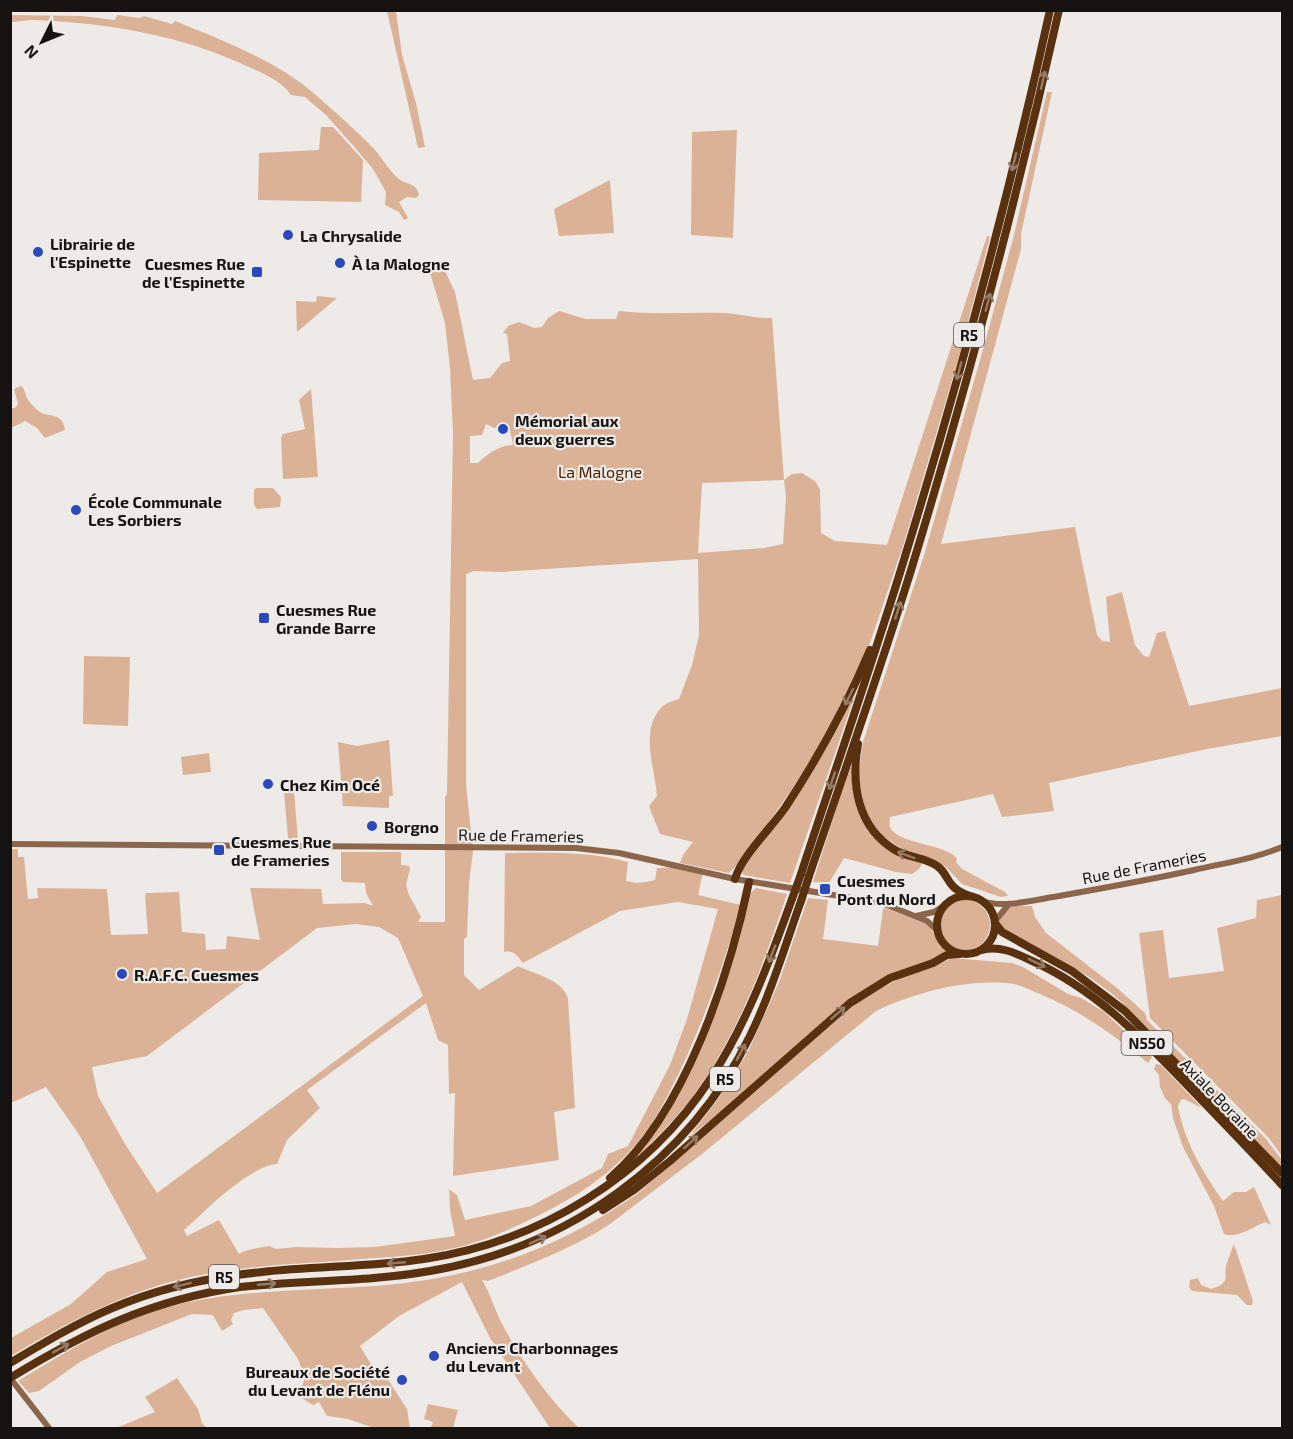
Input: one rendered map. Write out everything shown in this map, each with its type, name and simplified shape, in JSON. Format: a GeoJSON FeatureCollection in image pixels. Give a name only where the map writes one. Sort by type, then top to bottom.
{"type":"FeatureCollection","features":[{"type":"Feature","properties":{"kind":"highway","name":"R5"},"geometry":{"type":"LineString","coordinates":[[805,875],[938,450],[987,272],[1050,10]]}},
{"type":"Feature","properties":{"kind":"highway","name":"R5"},"geometry":{"type":"LineString","coordinates":[[12,1381],[72,1342],[114,1321],[188,1296],[240,1287],[402,1275],[486,1259],[530,1243],[587,1214],[628,1186],[669,1150],[694,1122],[722,1085],[745,1046],[761,1011],[796,900],[859,728],[912,566],[956,418],[1014,200],[1059,10]]}},
{"type":"Feature","properties":{"kind":"highway"},"geometry":{"type":"LineString","coordinates":[[735,879],[739,867],[785,808],[818,756],[857,682],[877,635],[884,626]]}},
{"type":"Feature","properties":{"kind":"highway"},"geometry":{"type":"LineString","coordinates":[[587,1214],[601,1212],[647,1180],[850,1003],[890,978],[947,956],[971,954],[982,950],[991,941],[995,922],[991,910],[982,901],[951,887],[943,872],[932,863],[910,857],[884,843],[867,823],[860,807],[854,774],[859,728]]}},
{"type":"Feature","properties":{"kind":"highway"},"geometry":{"type":"LineString","coordinates":[[596,1194],[643,1143],[683,1076],[720,989],[734,945],[749,882]]}},
{"type":"Feature","properties":{"kind":"highway"},"geometry":{"type":"LineString","coordinates":[[959,954],[944,945],[937,930],[937,919],[945,905],[956,898],[970,896]]}},
{"type":"Feature","properties":{"kind":"highway","name":"R5"},"geometry":{"type":"LineString","coordinates":[[10,1363],[109,1309],[185,1284],[265,1271],[401,1262],[454,1254],[484,1246],[549,1221],[596,1194],[659,1142],[711,1079],[754,998],[796,900]]}},
{"type":"Feature","properties":{"kind":"highway","name":"Axiale Boraine"},"geometry":{"type":"LineString","coordinates":[[995,922],[1002,932],[1072,971],[1125,1011],[1282,1173]]}},
{"type":"Feature","properties":{"kind":"highway","name":"Axiale Boraine"},"geometry":{"type":"LineString","coordinates":[[982,950],[995,947],[1035,962],[1079,986],[1110,1008],[1282,1185]]}},
{"type":"Feature","properties":{"kind":"main road","name":"Rue de Frameries"},"geometry":{"type":"LineString","coordinates":[[10,844],[576,848],[619,853],[749,882],[882,903],[927,921],[937,930]]}},
{"type":"Feature","properties":{"kind":"main road","name":"Rue de Frameries"},"geometry":{"type":"LineString","coordinates":[[982,901],[990,904],[1009,904],[1101,889],[1252,858],[1282,847]]}},
{"type":"Feature","properties":{"kind":"main road"},"geometry":{"type":"LineString","coordinates":[[995,922],[1009,904]]}},
{"type":"Feature","properties":{"kind":"main road"},"geometry":{"type":"LineString","coordinates":[[916,916],[934,912],[945,905]]}},
{"type":"Feature","properties":{"kind":"main road"},"geometry":{"type":"LineString","coordinates":[[12,1381],[50,1428]]}},
{"type":"Feature","properties":{"kind":"green space"},"geometry":{"type":"Polygon","coordinates":[[[387,11],[396,11],[402,55],[416,103],[425,147],[418,148],[387,11]]]}},
{"type":"Feature","properties":{"kind":"green space"},"geometry":{"type":"Polygon","coordinates":[[[11,15],[82,16],[115,20],[117,15],[140,18],[144,16],[172,24],[175,21],[231,44],[268,62],[302,84],[368,143],[395,176],[416,188],[419,195],[416,198],[407,197],[399,202],[408,218],[404,220],[399,212],[385,205],[386,192],[373,169],[326,115],[305,97],[291,95],[278,82],[254,69],[197,47],[144,33],[89,24],[33,20],[11,22],[11,15]]]}},
{"type":"Feature","properties":{"kind":"green space"},"geometry":{"type":"Polygon","coordinates":[[[1047,92],[1052,92],[1021,234],[1021,249],[941,544],[1075,527],[1097,635],[1102,641],[1110,642],[1106,597],[1122,592],[1135,645],[1144,656],[1149,657],[1157,633],[1165,631],[1189,706],[1282,688],[1282,736],[1207,749],[1049,783],[1054,811],[1002,817],[993,794],[890,817],[890,827],[894,833],[952,854],[962,869],[1005,892],[1008,896],[1001,897],[962,884],[946,867],[929,858],[905,851],[883,836],[865,812],[858,780],[863,742],[925,552],[984,346],[1014,235],[1047,92]]]}},
{"type":"Feature","properties":{"kind":"green space"},"geometry":{"type":"Polygon","coordinates":[[[321,127],[333,127],[363,160],[361,202],[258,200],[259,153],[319,150],[321,127]]]}},
{"type":"Feature","properties":{"kind":"green space"},"geometry":{"type":"Polygon","coordinates":[[[737,130],[733,238],[691,235],[692,132],[737,130]]]}},
{"type":"Feature","properties":{"kind":"green space"},"geometry":{"type":"Polygon","coordinates":[[[610,180],[614,233],[559,236],[554,209],[610,180]]]}},
{"type":"Feature","properties":{"kind":"green space","name":"La Malogne"},"geometry":{"type":"Polygon","coordinates":[[[987,236],[990,237],[960,353],[903,546],[871,640],[845,700],[802,775],[742,860],[729,873],[680,863],[693,842],[660,834],[649,806],[657,796],[650,750],[651,727],[662,707],[679,699],[692,665],[699,635],[698,559],[502,572],[474,571],[466,574],[466,785],[473,851],[467,937],[464,939],[464,975],[479,990],[518,966],[555,982],[565,992],[568,999],[575,1108],[554,1112],[559,1160],[453,1176],[455,1093],[449,1094],[448,1045],[438,1040],[426,1003],[307,1090],[320,1108],[287,1140],[277,1164],[254,1172],[241,1181],[184,1230],[187,1236],[219,1220],[239,1254],[269,1246],[276,1249],[375,1247],[455,1236],[449,1189],[457,1195],[465,1220],[531,1206],[602,1168],[608,1154],[628,1146],[670,1065],[687,1019],[718,909],[678,902],[620,911],[523,963],[513,953],[504,952],[505,853],[566,853],[613,858],[628,862],[626,881],[633,883],[655,880],[657,868],[681,867],[703,872],[698,895],[741,905],[697,1032],[660,1110],[637,1143],[615,1166],[577,1194],[531,1219],[485,1239],[464,1246],[426,1253],[254,1267],[182,1279],[137,1293],[94,1311],[11,1356],[11,1338],[71,1304],[107,1272],[147,1259],[80,1136],[46,1087],[11,1103],[11,849],[18,849],[18,857],[24,857],[28,899],[38,898],[37,888],[107,889],[111,935],[148,934],[146,893],[179,892],[182,932],[205,934],[206,950],[226,949],[227,936],[260,940],[250,888],[321,889],[323,904],[365,903],[373,906],[366,893],[365,883],[343,882],[341,879],[341,852],[401,852],[401,865],[410,868],[406,885],[421,917],[418,922],[445,922],[445,797],[447,794],[453,433],[445,323],[428,266],[444,261],[445,271],[455,292],[473,380],[490,378],[502,363],[510,361],[507,334],[503,333],[508,326],[519,322],[534,328],[542,327],[548,318],[559,311],[586,319],[616,319],[619,311],[728,313],[772,318],[784,480],[792,474],[802,473],[816,482],[820,490],[821,533],[835,541],[887,545],[987,236]],[[486,424],[482,435],[470,436],[470,463],[478,463],[494,451],[513,445],[509,425],[494,428],[486,424]],[[784,480],[702,483],[698,553],[764,548],[783,544],[786,497],[784,480]],[[356,924],[317,928],[147,1056],[92,1067],[98,1096],[125,1144],[157,1193],[423,996],[398,938],[379,927],[356,924]]]}},
{"type":"Feature","properties":{"kind":"green space"},"geometry":{"type":"Polygon","coordinates":[[[317,296],[337,298],[297,332],[296,301],[316,302],[317,296]]]}},
{"type":"Feature","properties":{"kind":"green space"},"geometry":{"type":"Polygon","coordinates":[[[21,386],[28,399],[40,412],[61,420],[65,430],[45,438],[37,428],[25,421],[11,428],[11,408],[15,408],[18,404],[14,389],[21,386]]]}},
{"type":"Feature","properties":{"kind":"green space"},"geometry":{"type":"Polygon","coordinates":[[[311,389],[318,477],[283,479],[281,438],[283,434],[305,429],[299,400],[311,389]]]}},
{"type":"Feature","properties":{"kind":"green space"},"geometry":{"type":"Polygon","coordinates":[[[256,488],[273,488],[281,497],[280,507],[257,509],[254,505],[256,488]]]}},
{"type":"Feature","properties":{"kind":"green space"},"geometry":{"type":"Polygon","coordinates":[[[84,656],[130,657],[128,726],[83,724],[84,656]]]}},
{"type":"Feature","properties":{"kind":"green space"},"geometry":{"type":"Polygon","coordinates":[[[860,681],[790,883],[743,875],[742,871],[860,681]]]}},
{"type":"Feature","properties":{"kind":"green space"},"geometry":{"type":"Polygon","coordinates":[[[389,740],[393,796],[389,796],[389,808],[343,806],[338,742],[357,746],[389,740]]]}},
{"type":"Feature","properties":{"kind":"green space"},"geometry":{"type":"Polygon","coordinates":[[[209,753],[211,772],[183,775],[181,757],[209,753]]]}},
{"type":"Feature","properties":{"kind":"green space"},"geometry":{"type":"Polygon","coordinates":[[[849,768],[852,768],[860,813],[901,856],[922,864],[912,874],[844,858],[829,883],[813,882],[849,768]]]}},
{"type":"Feature","properties":{"kind":"green space"},"geometry":{"type":"Polygon","coordinates":[[[294,791],[298,841],[291,841],[288,838],[284,792],[294,791]]]}},
{"type":"Feature","properties":{"kind":"green space"},"geometry":{"type":"Polygon","coordinates":[[[756,888],[787,894],[747,1001],[721,1052],[690,1100],[640,1154],[639,1152],[696,1055],[750,893],[756,888]]]}},
{"type":"Feature","properties":{"kind":"green space"},"geometry":{"type":"Polygon","coordinates":[[[1282,895],[1282,1156],[1268,1137],[1150,1018],[1139,933],[1163,930],[1169,978],[1224,971],[1217,928],[1256,918],[1257,900],[1282,895]]]}},
{"type":"Feature","properties":{"kind":"green space"},"geometry":{"type":"Polygon","coordinates":[[[808,898],[828,900],[823,939],[878,946],[885,908],[929,925],[938,941],[948,952],[891,975],[688,1138],[716,1102],[748,1052],[779,982],[808,898]]]}},
{"type":"Feature","properties":{"kind":"green space"},"geometry":{"type":"Polygon","coordinates":[[[960,900],[970,900],[983,907],[990,920],[990,930],[983,943],[970,950],[960,950],[951,946],[944,939],[940,930],[940,920],[944,911],[951,904],[960,900]]]}},
{"type":"Feature","properties":{"kind":"green space"},"geometry":{"type":"Polygon","coordinates":[[[1016,906],[1032,906],[1035,917],[1046,933],[1117,988],[1145,1013],[1147,1020],[1266,1139],[1282,1160],[1282,1173],[1118,999],[1082,973],[1004,930],[999,921],[1000,918],[1005,911],[1016,906]]]}},
{"type":"Feature","properties":{"kind":"green space"},"geometry":{"type":"Polygon","coordinates":[[[952,958],[1012,963],[1023,967],[1068,994],[1081,998],[1103,1011],[1152,1057],[1148,1063],[1110,1033],[1083,1016],[1055,1001],[1014,984],[979,983],[943,988],[908,998],[876,1011],[702,1154],[610,1224],[551,1256],[488,1281],[482,1280],[501,1322],[526,1365],[546,1392],[579,1428],[550,1428],[490,1338],[462,1282],[399,1316],[360,1346],[372,1366],[385,1375],[407,1409],[410,1428],[374,1428],[348,1419],[327,1416],[319,1402],[313,1405],[298,1396],[305,1378],[298,1359],[263,1308],[234,1313],[231,1320],[233,1324],[222,1331],[213,1315],[192,1314],[111,1346],[80,1362],[39,1391],[29,1393],[18,1381],[109,1329],[168,1307],[245,1294],[412,1282],[480,1268],[544,1246],[606,1214],[637,1194],[860,1000],[904,976],[952,958]]]}},
{"type":"Feature","properties":{"kind":"green space"},"geometry":{"type":"Polygon","coordinates":[[[1156,1064],[1161,1065],[1202,1108],[1184,1099],[1178,1106],[1195,1156],[1223,1201],[1234,1192],[1246,1192],[1254,1187],[1271,1225],[1265,1222],[1239,1234],[1224,1234],[1214,1206],[1183,1147],[1173,1118],[1171,1104],[1165,1098],[1160,1087],[1159,1075],[1154,1069],[1156,1064]]]}},
{"type":"Feature","properties":{"kind":"green space"},"geometry":{"type":"Polygon","coordinates":[[[1234,1244],[1253,1301],[1252,1305],[1247,1305],[1237,1295],[1192,1291],[1189,1287],[1190,1280],[1198,1278],[1201,1285],[1211,1289],[1222,1284],[1234,1244]]]}},
{"type":"Feature","properties":{"kind":"green space"},"geometry":{"type":"Polygon","coordinates":[[[177,1378],[198,1409],[202,1423],[207,1428],[116,1428],[155,1412],[145,1397],[177,1378]]]}},
{"type":"Feature","properties":{"kind":"green space"},"geometry":{"type":"Polygon","coordinates":[[[428,1404],[458,1410],[453,1428],[431,1428],[433,1422],[424,1419],[428,1404]]]}},
{"type":"Feature","properties":{"kind":"place","name":"La Chrysalide"},"geometry":{"type":"Point","coordinates":[288,235]}},
{"type":"Feature","properties":{"kind":"place","name":"Librairie de l'Espinette"},"geometry":{"type":"Point","coordinates":[38,252]}},
{"type":"Feature","properties":{"kind":"place","name":"À la Malogne"},"geometry":{"type":"Point","coordinates":[340,263]}},
{"type":"Feature","properties":{"kind":"place","name":"Cuesmes Rue de l'Espinette"},"geometry":{"type":"Point","coordinates":[257,272]}},
{"type":"Feature","properties":{"kind":"place","name":"Mémorial aux deux guerres"},"geometry":{"type":"Point","coordinates":[503,429]}},
{"type":"Feature","properties":{"kind":"place","name":"École Communale Les Sorbiers"},"geometry":{"type":"Point","coordinates":[76,510]}},
{"type":"Feature","properties":{"kind":"place","name":"Cuesmes Rue Grande Barre"},"geometry":{"type":"Point","coordinates":[264,618]}},
{"type":"Feature","properties":{"kind":"place","name":"Chez Kim Océ"},"geometry":{"type":"Point","coordinates":[268,784]}},
{"type":"Feature","properties":{"kind":"place","name":"Borgno"},"geometry":{"type":"Point","coordinates":[372,826]}},
{"type":"Feature","properties":{"kind":"place","name":"Cuesmes Rue de Frameries"},"geometry":{"type":"Point","coordinates":[219,850]}},
{"type":"Feature","properties":{"kind":"place","name":"Cuesmes Pont du Nord"},"geometry":{"type":"Point","coordinates":[825,889]}},
{"type":"Feature","properties":{"kind":"place","name":"R.A.F.C. Cuesmes"},"geometry":{"type":"Point","coordinates":[122,974]}},
{"type":"Feature","properties":{"kind":"place","name":"Anciens Charbonnages du Levant"},"geometry":{"type":"Point","coordinates":[434,1356]}},
{"type":"Feature","properties":{"kind":"place","name":"Bureaux de Société du Levant de Flénu"},"geometry":{"type":"Point","coordinates":[402,1380]}}]}
